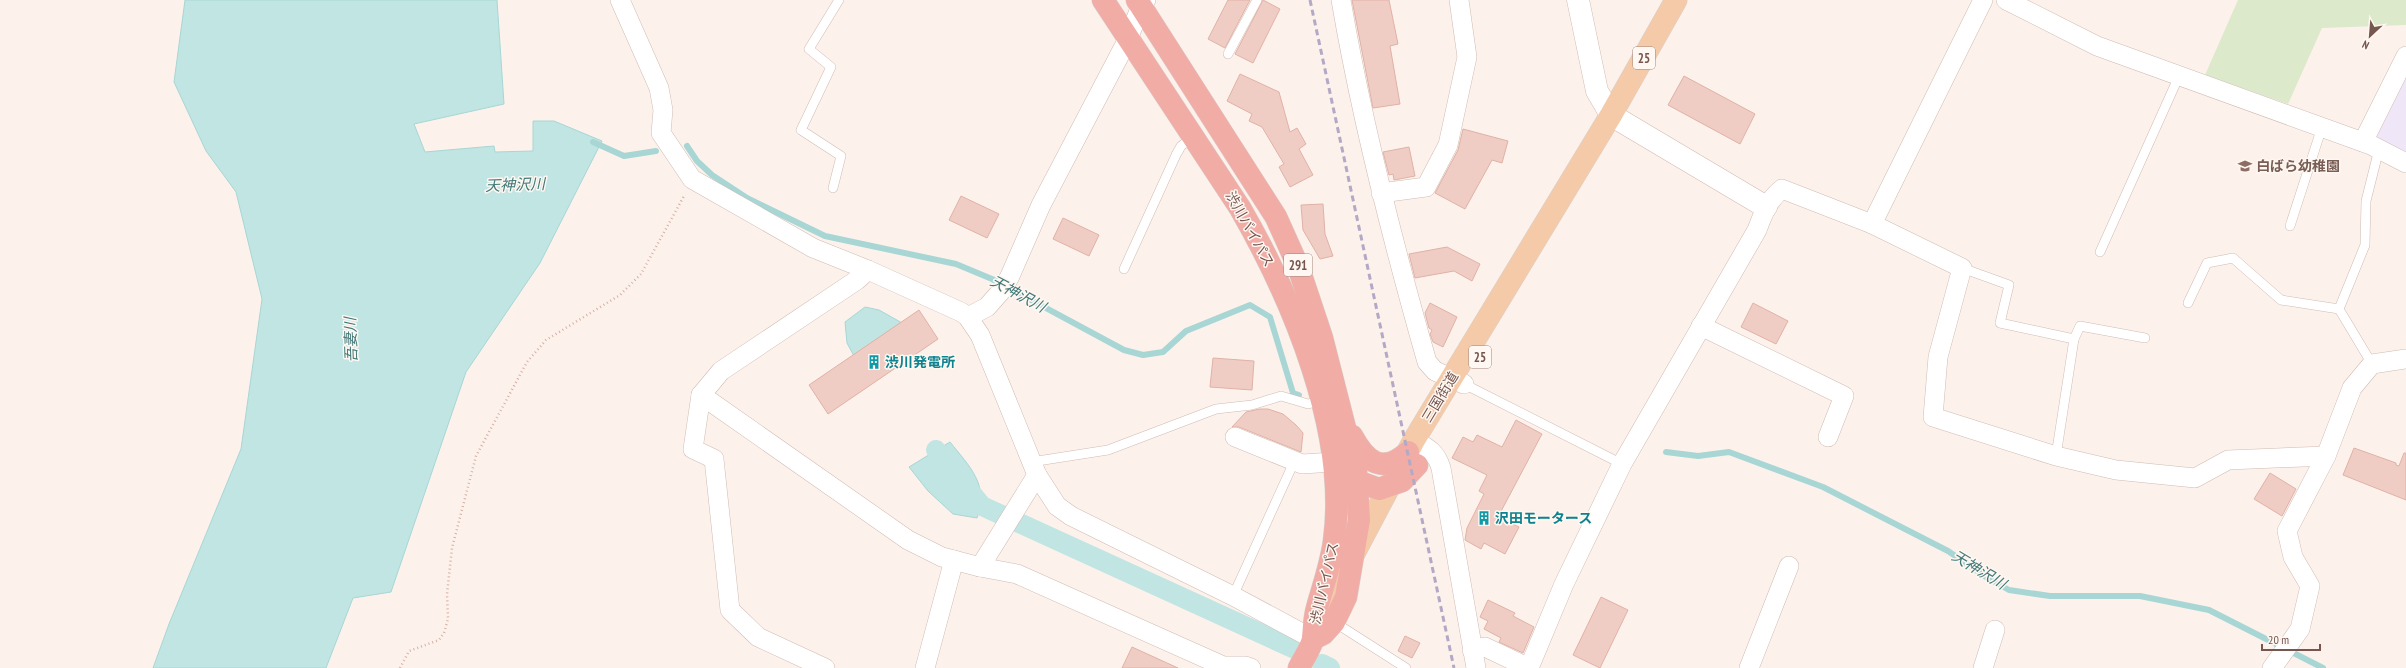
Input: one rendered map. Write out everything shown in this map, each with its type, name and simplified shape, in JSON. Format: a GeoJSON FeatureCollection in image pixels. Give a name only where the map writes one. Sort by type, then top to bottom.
{"type":"FeatureCollection","features":[{"type":"Feature","properties":{"kind":"highway","name":"渋川バイパス"},"geometry":{"type":"LineString","coordinates":[[1103,0],[1240,208],[1272,267],[1310,364],[1334,462],[1337,498],[1334,541],[1327,574],[1312,625],[1313,639],[1323,634],[1334,622],[1346,597],[1351,559],[1359,520],[1357,481],[1345,423],[1322,338],[1298,266],[1276,217],[1142,2]]}},
{"type":"Feature","properties":{"kind":"highway"},"geometry":{"type":"LineString","coordinates":[[1345,423],[1362,454],[1376,463],[1395,462],[1416,451]]}},
{"type":"Feature","properties":{"kind":"highway"},"geometry":{"type":"LineString","coordinates":[[1334,462],[1357,481],[1379,489],[1390,486]]}},
{"type":"Feature","properties":{"kind":"highway","name":"三国街道"},"geometry":{"type":"LineString","coordinates":[[1299,668],[1313,639]]}},
{"type":"Feature","properties":{"kind":"main road","name":"三国街道"},"geometry":{"type":"LineString","coordinates":[[1346,597],[1416,451],[1458,381],[1555,232],[1612,115],[1676,0]]}},
{"type":"Feature","properties":{"kind":"main road","name":"三国街道"},"geometry":{"type":"LineString","coordinates":[[1313,639],[1351,559],[1390,486],[1416,451]]}},
{"type":"Feature","properties":{"kind":"street"},"geometry":{"type":"LineString","coordinates":[[620,0],[659,88],[663,110],[661,133],[692,179],[813,248],[868,270],[961,312],[968,317],[980,335],[1034,469],[1057,506],[1071,516],[1233,596],[1313,639]]}},
{"type":"Feature","properties":{"kind":"street"},"geometry":{"type":"LineString","coordinates":[[1341,0],[1354,76],[1381,193],[1427,362],[1435,371],[1458,381]]}},
{"type":"Feature","properties":{"kind":"street"},"geometry":{"type":"LineString","coordinates":[[1381,193],[1426,187],[1448,145],[1467,57],[1459,0]]}},
{"type":"Feature","properties":{"kind":"street"},"geometry":{"type":"LineString","coordinates":[[1578,0],[1597,91],[1612,115],[1766,207]]}},
{"type":"Feature","properties":{"kind":"street"},"geometry":{"type":"LineString","coordinates":[[1872,224],[1983,0]]}},
{"type":"Feature","properties":{"kind":"street"},"geometry":{"type":"LineString","coordinates":[[2006,0],[2097,46],[2371,145],[2406,163]]}},
{"type":"Feature","properties":{"kind":"street"},"geometry":{"type":"LineString","coordinates":[[968,317],[987,307],[1006,282],[1041,205],[1128,39],[1142,2]]}},
{"type":"Feature","properties":{"kind":"street"},"geometry":{"type":"LineString","coordinates":[[2371,145],[2406,56]]}},
{"type":"Feature","properties":{"kind":"street"},"geometry":{"type":"LineString","coordinates":[[1472,650],[1485,646],[1529,668],[1564,584],[1622,464],[1757,230],[1766,207],[1773,196],[1782,189],[1872,224],[1962,268],[1938,356],[1933,417],[2056,456],[2116,470],[2195,478],[2228,460],[2326,456]]}},
{"type":"Feature","properties":{"kind":"street"},"geometry":{"type":"LineString","coordinates":[[825,668],[803,664],[758,637],[730,610],[714,459],[694,449],[701,395],[721,371],[857,280],[868,270]]}},
{"type":"Feature","properties":{"kind":"street"},"geometry":{"type":"LineString","coordinates":[[1701,326],[1844,396],[1828,437]]}},
{"type":"Feature","properties":{"kind":"street"},"geometry":{"type":"LineString","coordinates":[[2275,664],[2300,629],[2310,586],[2293,557],[2287,531],[2326,456],[2352,388],[2372,364],[2406,360]]}},
{"type":"Feature","properties":{"kind":"street"},"geometry":{"type":"LineString","coordinates":[[701,395],[908,540],[942,557],[980,567],[1017,574],[1223,666],[1245,666],[1251,668]]}},
{"type":"Feature","properties":{"kind":"street"},"geometry":{"type":"LineString","coordinates":[[1234,437],[1294,462],[1315,464],[1334,462]]}},
{"type":"Feature","properties":{"kind":"street"},"geometry":{"type":"LineString","coordinates":[[1416,451],[1438,457],[1476,668]]}},
{"type":"Feature","properties":{"kind":"street"},"geometry":{"type":"LineString","coordinates":[[980,567],[1034,469]]}},
{"type":"Feature","properties":{"kind":"street"},"geometry":{"type":"LineString","coordinates":[[925,668],[954,560]]}},
{"type":"Feature","properties":{"kind":"street"},"geometry":{"type":"LineString","coordinates":[[1749,668],[1789,566]]}},
{"type":"Feature","properties":{"kind":"street"},"geometry":{"type":"LineString","coordinates":[[1982,668],[1995,630]]}},
{"type":"Feature","properties":{"kind":"lane"},"geometry":{"type":"LineString","coordinates":[[833,188],[842,156],[801,130],[831,67],[809,49],[839,0]]}},
{"type":"Feature","properties":{"kind":"lane"},"geometry":{"type":"LineString","coordinates":[[1228,54],[1257,0]]}},
{"type":"Feature","properties":{"kind":"lane"},"geometry":{"type":"LineString","coordinates":[[2100,252],[2179,76]]}},
{"type":"Feature","properties":{"kind":"lane"},"geometry":{"type":"LineString","coordinates":[[2290,226],[2322,128]]}},
{"type":"Feature","properties":{"kind":"lane"},"geometry":{"type":"LineString","coordinates":[[1124,269],[1176,155],[1181,146],[1193,137]]}},
{"type":"Feature","properties":{"kind":"lane"},"geometry":{"type":"LineString","coordinates":[[2339,310],[2365,245],[2366,201],[2371,145]]}},
{"type":"Feature","properties":{"kind":"lane"},"geometry":{"type":"LineString","coordinates":[[2188,303],[2207,263],[2233,258],[2281,300],[2339,310],[2372,364]]}},
{"type":"Feature","properties":{"kind":"lane"},"geometry":{"type":"LineString","coordinates":[[1962,268],[2009,285],[2000,323],[2074,339]]}},
{"type":"Feature","properties":{"kind":"lane"},"geometry":{"type":"LineString","coordinates":[[2056,456],[2074,339],[2080,326],[2145,338]]}},
{"type":"Feature","properties":{"kind":"lane"},"geometry":{"type":"LineString","coordinates":[[1458,381],[1622,464]]}},
{"type":"Feature","properties":{"kind":"lane"},"geometry":{"type":"LineString","coordinates":[[1034,469],[1108,450],[1216,409],[1252,405],[1281,396],[1308,404],[1320,401]]}},
{"type":"Feature","properties":{"kind":"lane"},"geometry":{"type":"LineString","coordinates":[[1233,596],[1294,462]]}},
{"type":"Feature","properties":{"kind":"lane"},"geometry":{"type":"LineString","coordinates":[[1334,622],[1406,668]]}},
{"type":"Feature","properties":{"kind":"path"},"geometry":{"type":"LineString","coordinates":[[400,668],[409,652],[439,640],[444,633],[448,619],[447,594],[452,548],[476,456],[527,362],[546,340],[620,295],[641,274],[692,179]]}},
{"type":"Feature","properties":{"kind":"shaded area"},"geometry":{"type":"Polygon","coordinates":[[[2406,68],[2406,155],[2371,137],[2406,68]]]}},
{"type":"Feature","properties":{"kind":"green space"},"geometry":{"type":"Polygon","coordinates":[[[2238,0],[2406,0],[2406,25],[2322,28],[2288,104],[2205,75],[2238,0]]]}},
{"type":"Feature","properties":{"kind":"water","name":"吾妻川"},"geometry":{"type":"Polygon","coordinates":[[[185,0],[497,0],[504,104],[414,124],[425,152],[494,146],[495,152],[533,151],[533,121],[554,121],[602,141],[540,263],[466,372],[391,592],[353,598],[326,668],[153,668],[169,624],[241,449],[262,299],[236,192],[206,151],[174,82],[185,0]]]}},
{"type":"Feature","properties":{"kind":"water"},"geometry":{"type":"Polygon","coordinates":[[[865,307],[879,310],[904,324],[855,358],[847,343],[845,322],[865,307]]]}},
{"type":"Feature","properties":{"kind":"water"},"geometry":{"type":"Polygon","coordinates":[[[950,442],[976,477],[981,496],[977,518],[953,514],[928,491],[909,467],[950,442]]]}},
{"type":"Feature","properties":{"kind":"building"},"geometry":{"type":"Polygon","coordinates":[[[1228,0],[1250,0],[1225,48],[1208,39],[1228,0]]]}},
{"type":"Feature","properties":{"kind":"building"},"geometry":{"type":"Polygon","coordinates":[[[1263,0],[1280,9],[1253,63],[1235,54],[1263,0]]]}},
{"type":"Feature","properties":{"kind":"building"},"geometry":{"type":"Polygon","coordinates":[[[1352,0],[1389,0],[1398,44],[1390,46],[1400,104],[1373,108],[1352,0]]]}},
{"type":"Feature","properties":{"kind":"building"},"geometry":{"type":"Polygon","coordinates":[[[1240,74],[1279,92],[1290,132],[1297,128],[1306,144],[1299,149],[1313,175],[1290,187],[1279,167],[1284,164],[1262,127],[1249,121],[1252,114],[1227,101],[1240,74]]]}},
{"type":"Feature","properties":{"kind":"building"},"geometry":{"type":"Polygon","coordinates":[[[1684,76],[1755,114],[1740,144],[1668,105],[1684,76]]]}},
{"type":"Feature","properties":{"kind":"building"},"geometry":{"type":"Polygon","coordinates":[[[1463,129],[1508,141],[1502,163],[1492,160],[1465,209],[1435,193],[1458,150],[1463,129]]]}},
{"type":"Feature","properties":{"kind":"building"},"geometry":{"type":"Polygon","coordinates":[[[1409,147],[1415,176],[1394,180],[1393,174],[1389,175],[1383,152],[1409,147]]]}},
{"type":"Feature","properties":{"kind":"building"},"geometry":{"type":"Polygon","coordinates":[[[961,196],[999,214],[987,238],[949,220],[961,196]]]}},
{"type":"Feature","properties":{"kind":"building"},"geometry":{"type":"Polygon","coordinates":[[[1323,204],[1325,234],[1333,256],[1320,259],[1303,230],[1301,205],[1323,204]]]}},
{"type":"Feature","properties":{"kind":"building"},"geometry":{"type":"Polygon","coordinates":[[[1063,218],[1099,235],[1089,256],[1053,239],[1063,218]]]}},
{"type":"Feature","properties":{"kind":"building"},"geometry":{"type":"Polygon","coordinates":[[[1447,247],[1480,264],[1472,281],[1454,271],[1415,278],[1409,254],[1447,247]]]}},
{"type":"Feature","properties":{"kind":"building"},"geometry":{"type":"Polygon","coordinates":[[[1430,303],[1457,317],[1443,347],[1433,342],[1430,334],[1432,330],[1429,328],[1425,313],[1430,303]]]}},
{"type":"Feature","properties":{"kind":"building"},"geometry":{"type":"Polygon","coordinates":[[[1753,303],[1788,321],[1776,344],[1741,327],[1753,303]]]}},
{"type":"Feature","properties":{"kind":"building","name":"渋川発電所"},"geometry":{"type":"Polygon","coordinates":[[[919,310],[938,339],[828,414],[809,385],[919,310]]]}},
{"type":"Feature","properties":{"kind":"building"},"geometry":{"type":"Polygon","coordinates":[[[1213,358],[1254,361],[1252,390],[1210,387],[1213,358]]]}},
{"type":"Feature","properties":{"kind":"building"},"geometry":{"type":"Polygon","coordinates":[[[1268,409],[1283,414],[1296,425],[1303,433],[1301,452],[1239,427],[1232,427],[1246,412],[1268,409]]]}},
{"type":"Feature","properties":{"kind":"building"},"geometry":{"type":"Polygon","coordinates":[[[1516,420],[1542,434],[1498,517],[1519,527],[1505,554],[1484,543],[1481,549],[1465,540],[1467,528],[1484,494],[1479,491],[1487,475],[1452,458],[1463,437],[1473,442],[1477,435],[1502,447],[1516,420]]]}},
{"type":"Feature","properties":{"kind":"building"},"geometry":{"type":"Polygon","coordinates":[[[2354,448],[2396,463],[2396,465],[2399,466],[2404,453],[2406,453],[2406,500],[2343,475],[2354,448]]]}},
{"type":"Feature","properties":{"kind":"building"},"geometry":{"type":"Polygon","coordinates":[[[2270,473],[2296,489],[2282,516],[2254,499],[2270,473]]]}},
{"type":"Feature","properties":{"kind":"building"},"geometry":{"type":"Polygon","coordinates":[[[1601,597],[1628,610],[1600,668],[1573,655],[1601,597]]]}},
{"type":"Feature","properties":{"kind":"building"},"geometry":{"type":"Polygon","coordinates":[[[1488,600],[1515,613],[1513,616],[1534,627],[1523,653],[1499,642],[1501,638],[1484,629],[1488,621],[1480,617],[1488,600]]]}},
{"type":"Feature","properties":{"kind":"building"},"geometry":{"type":"Polygon","coordinates":[[[1405,636],[1420,643],[1412,658],[1398,651],[1405,636]]]}},
{"type":"Feature","properties":{"kind":"building"},"geometry":{"type":"Polygon","coordinates":[[[1132,647],[1178,668],[1122,668],[1132,647]]]}},
{"type":"Feature","properties":{"kind":"waterway","name":"天神沢川"},"geometry":{"type":"LineString","coordinates":[[593,142],[624,156],[656,151]]}},
{"type":"Feature","properties":{"kind":"waterway","name":"天神沢川"},"geometry":{"type":"LineString","coordinates":[[687,146],[697,161],[712,175],[747,198],[825,236],[956,264],[992,279],[1124,350],[1143,355],[1163,352],[1186,331],[1250,305],[1270,317],[1293,393],[1299,395]]}},
{"type":"Feature","properties":{"kind":"waterway"},"geometry":{"type":"LineString","coordinates":[[936,450],[982,506],[1297,650]]}},
{"type":"Feature","properties":{"kind":"waterway","name":"天神沢川"},"geometry":{"type":"LineString","coordinates":[[1666,452],[1698,456],[1729,452],[1823,487],[1948,551],[1986,577],[2009,590],[2050,596],[2140,596],[2209,610],[2323,668]]}},
{"type":"Feature","properties":{"kind":"waterway"},"geometry":{"type":"LineString","coordinates":[[1322,664],[1330,668]]}},
{"type":"Feature","properties":{"kind":"railway"},"geometry":{"type":"LineString","coordinates":[[1310,0],[1454,668]]}},
{"type":"Feature","properties":{"kind":"place","name":"白ばら幼稚園"},"geometry":{"type":"Point","coordinates":[2245,166]}},
{"type":"Feature","properties":{"kind":"place","name":"渋川発電所"},"geometry":{"type":"Point","coordinates":[874,362]}},
{"type":"Feature","properties":{"kind":"place","name":"沢田モータース"},"geometry":{"type":"Point","coordinates":[1484,518]}}]}
